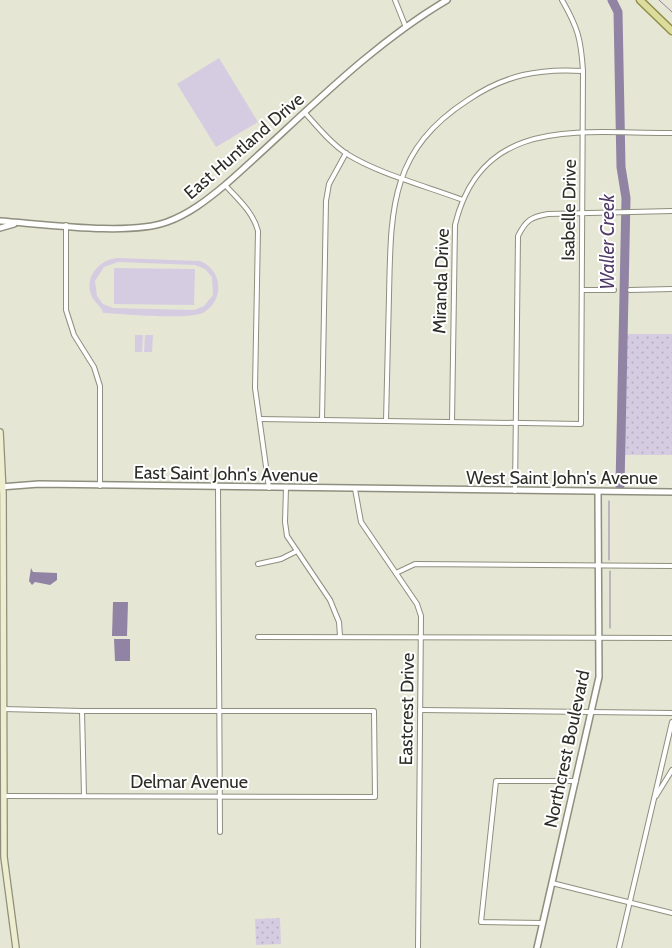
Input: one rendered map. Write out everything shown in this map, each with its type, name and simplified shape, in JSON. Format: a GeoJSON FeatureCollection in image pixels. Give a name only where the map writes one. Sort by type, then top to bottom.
{"type":"FeatureCollection","features":[{"type":"Feature","properties":{"kind":"main road"},"geometry":{"type":"LineString","coordinates":[[640,0],[672,31]]}},
{"type":"Feature","properties":{"kind":"main road"},"geometry":{"type":"LineString","coordinates":[[0,432],[5,874],[16,948]]}},
{"type":"Feature","properties":{"kind":"main road"},"geometry":{"type":"LineString","coordinates":[[0,859],[5,874]]}},
{"type":"Feature","properties":{"kind":"street"},"geometry":{"type":"LineString","coordinates":[[395,0],[405,25]]}},
{"type":"Feature","properties":{"kind":"street","name":"Isabelle Drive"},"geometry":{"type":"LineString","coordinates":[[516,423],[581,424],[583,71],[581,40],[576,25],[562,0]]}},
{"type":"Feature","properties":{"kind":"street","name":"East Huntland Drive"},"geometry":{"type":"LineString","coordinates":[[0,221],[104,228],[151,227],[166,223],[195,209],[225,185],[382,43],[405,25],[446,1]]}},
{"type":"Feature","properties":{"kind":"street"},"geometry":{"type":"LineString","coordinates":[[386,421],[390,221],[401,177],[429,130],[450,111],[494,83],[552,69],[583,71]]}},
{"type":"Feature","properties":{"kind":"street"},"geometry":{"type":"LineString","coordinates":[[306,112],[325,136],[346,153],[370,166],[463,200]]}},
{"type":"Feature","properties":{"kind":"street","name":"Miranda Drive"},"geometry":{"type":"LineString","coordinates":[[452,422],[455,225],[463,200],[480,171],[505,150],[533,138],[554,134],[672,133]]}},
{"type":"Feature","properties":{"kind":"street"},"geometry":{"type":"LineString","coordinates":[[322,420],[326,201],[330,184],[346,153]]}},
{"type":"Feature","properties":{"kind":"street"},"geometry":{"type":"LineString","coordinates":[[225,185],[247,208],[256,223],[258,231],[255,388],[270,488]]}},
{"type":"Feature","properties":{"kind":"street"},"geometry":{"type":"LineString","coordinates":[[515,492],[518,236],[525,222],[533,216],[583,212],[672,211]]}},
{"type":"Feature","properties":{"kind":"street"},"geometry":{"type":"LineString","coordinates":[[0,228],[20,222]]}},
{"type":"Feature","properties":{"kind":"street"},"geometry":{"type":"LineString","coordinates":[[66,225],[66,310],[74,335],[94,368],[100,386],[100,486]]}},
{"type":"Feature","properties":{"kind":"street"},"geometry":{"type":"LineString","coordinates":[[630,290],[672,289]]}},
{"type":"Feature","properties":{"kind":"street"},"geometry":{"type":"LineString","coordinates":[[582,290],[614,290]]}},
{"type":"Feature","properties":{"kind":"street"},"geometry":{"type":"LineString","coordinates":[[260,419],[516,423]]}},
{"type":"Feature","properties":{"kind":"street","name":"East Saint John's Avenue"},"geometry":{"type":"LineString","coordinates":[[2,487],[39,484],[452,491]]}},
{"type":"Feature","properties":{"kind":"street"},"geometry":{"type":"LineString","coordinates":[[218,487],[220,832]]}},
{"type":"Feature","properties":{"kind":"street"},"geometry":{"type":"LineString","coordinates":[[286,488],[286,530],[290,541],[330,600],[339,622],[340,636]]}},
{"type":"Feature","properties":{"kind":"street","name":"Eastcrest Drive"},"geometry":{"type":"LineString","coordinates":[[355,489],[362,522],[419,608],[422,637],[418,948]]}},
{"type":"Feature","properties":{"kind":"street","name":"West Saint John's Avenue"},"geometry":{"type":"LineString","coordinates":[[452,491],[672,492]]}},
{"type":"Feature","properties":{"kind":"street","name":"Northcrest Boulevard"},"geometry":{"type":"LineString","coordinates":[[537,948],[599,677],[598,493]]}},
{"type":"Feature","properties":{"kind":"street"},"geometry":{"type":"LineString","coordinates":[[258,564],[281,559],[297,551]]}},
{"type":"Feature","properties":{"kind":"street"},"geometry":{"type":"LineString","coordinates":[[396,573],[415,564],[672,566]]}},
{"type":"Feature","properties":{"kind":"street"},"geometry":{"type":"LineString","coordinates":[[258,637],[672,638]]}},
{"type":"Feature","properties":{"kind":"street"},"geometry":{"type":"LineString","coordinates":[[3,709],[82,711],[218,709]]}},
{"type":"Feature","properties":{"kind":"street","name":"Delmar Avenue"},"geometry":{"type":"LineString","coordinates":[[4,796],[375,797],[374,711],[218,709]]}},
{"type":"Feature","properties":{"kind":"street"},"geometry":{"type":"LineString","coordinates":[[420,710],[672,713]]}},
{"type":"Feature","properties":{"kind":"street"},"geometry":{"type":"LineString","coordinates":[[82,711],[84,796]]}},
{"type":"Feature","properties":{"kind":"street"},"geometry":{"type":"LineString","coordinates":[[619,948],[672,722]]}},
{"type":"Feature","properties":{"kind":"street"},"geometry":{"type":"LineString","coordinates":[[653,800],[672,770]]}},
{"type":"Feature","properties":{"kind":"street"},"geometry":{"type":"LineString","coordinates":[[543,923],[481,922],[496,781],[576,781]]}},
{"type":"Feature","properties":{"kind":"street"},"geometry":{"type":"LineString","coordinates":[[552,883],[672,913]]}},
{"type":"Feature","properties":{"kind":"shaded area"},"geometry":{"type":"Polygon","coordinates":[[[219,58],[258,122],[216,147],[177,84],[219,58]]]}},
{"type":"Feature","properties":{"kind":"shaded area"},"geometry":{"type":"Polygon","coordinates":[[[111,259],[200,261],[210,267],[215,273],[218,288],[217,297],[207,311],[195,315],[169,316],[103,313],[92,297],[90,283],[91,277],[99,266],[111,259]],[[118,262],[104,267],[95,281],[97,296],[103,304],[113,308],[194,310],[204,306],[213,295],[212,277],[205,269],[195,265],[118,262]]]}},
{"type":"Feature","properties":{"kind":"shaded area"},"geometry":{"type":"Polygon","coordinates":[[[114,268],[195,269],[194,305],[114,304],[114,268]]]}},
{"type":"Feature","properties":{"kind":"shaded area"},"geometry":{"type":"Polygon","coordinates":[[[623,334],[672,334],[672,455],[623,455],[623,334]]]}},
{"type":"Feature","properties":{"kind":"shaded area"},"geometry":{"type":"Polygon","coordinates":[[[135,335],[143,335],[142,352],[135,352],[135,335]]]}},
{"type":"Feature","properties":{"kind":"shaded area"},"geometry":{"type":"Polygon","coordinates":[[[145,335],[153,335],[152,352],[144,352],[145,335]]]}},
{"type":"Feature","properties":{"kind":"shaded area"},"geometry":{"type":"Polygon","coordinates":[[[31,568],[33,572],[57,573],[57,580],[50,585],[35,582],[32,585],[29,581],[31,568]]]}},
{"type":"Feature","properties":{"kind":"shaded area"},"geometry":{"type":"Polygon","coordinates":[[[113,602],[128,602],[127,636],[112,636],[113,602]]]}},
{"type":"Feature","properties":{"kind":"shaded area"},"geometry":{"type":"Polygon","coordinates":[[[114,639],[130,639],[130,661],[115,661],[114,639]]]}},
{"type":"Feature","properties":{"kind":"shaded area"},"geometry":{"type":"Polygon","coordinates":[[[280,918],[281,944],[256,945],[255,919],[280,918]]]}},
{"type":"Feature","properties":{"kind":"waterway","name":"Waller Creek"},"geometry":{"type":"LineString","coordinates":[[612,0],[618,12],[621,167],[626,198],[620,486]]}},
{"type":"Feature","properties":{"kind":"waterway"},"geometry":{"type":"LineString","coordinates":[[659,0],[672,12]]}},
{"type":"Feature","properties":{"kind":"waterway","name":"Waller Creek"},"geometry":{"type":"LineString","coordinates":[[609,501],[609,560]]}},
{"type":"Feature","properties":{"kind":"waterway","name":"Waller Creek"},"geometry":{"type":"LineString","coordinates":[[610,571],[610,628]]}}]}
